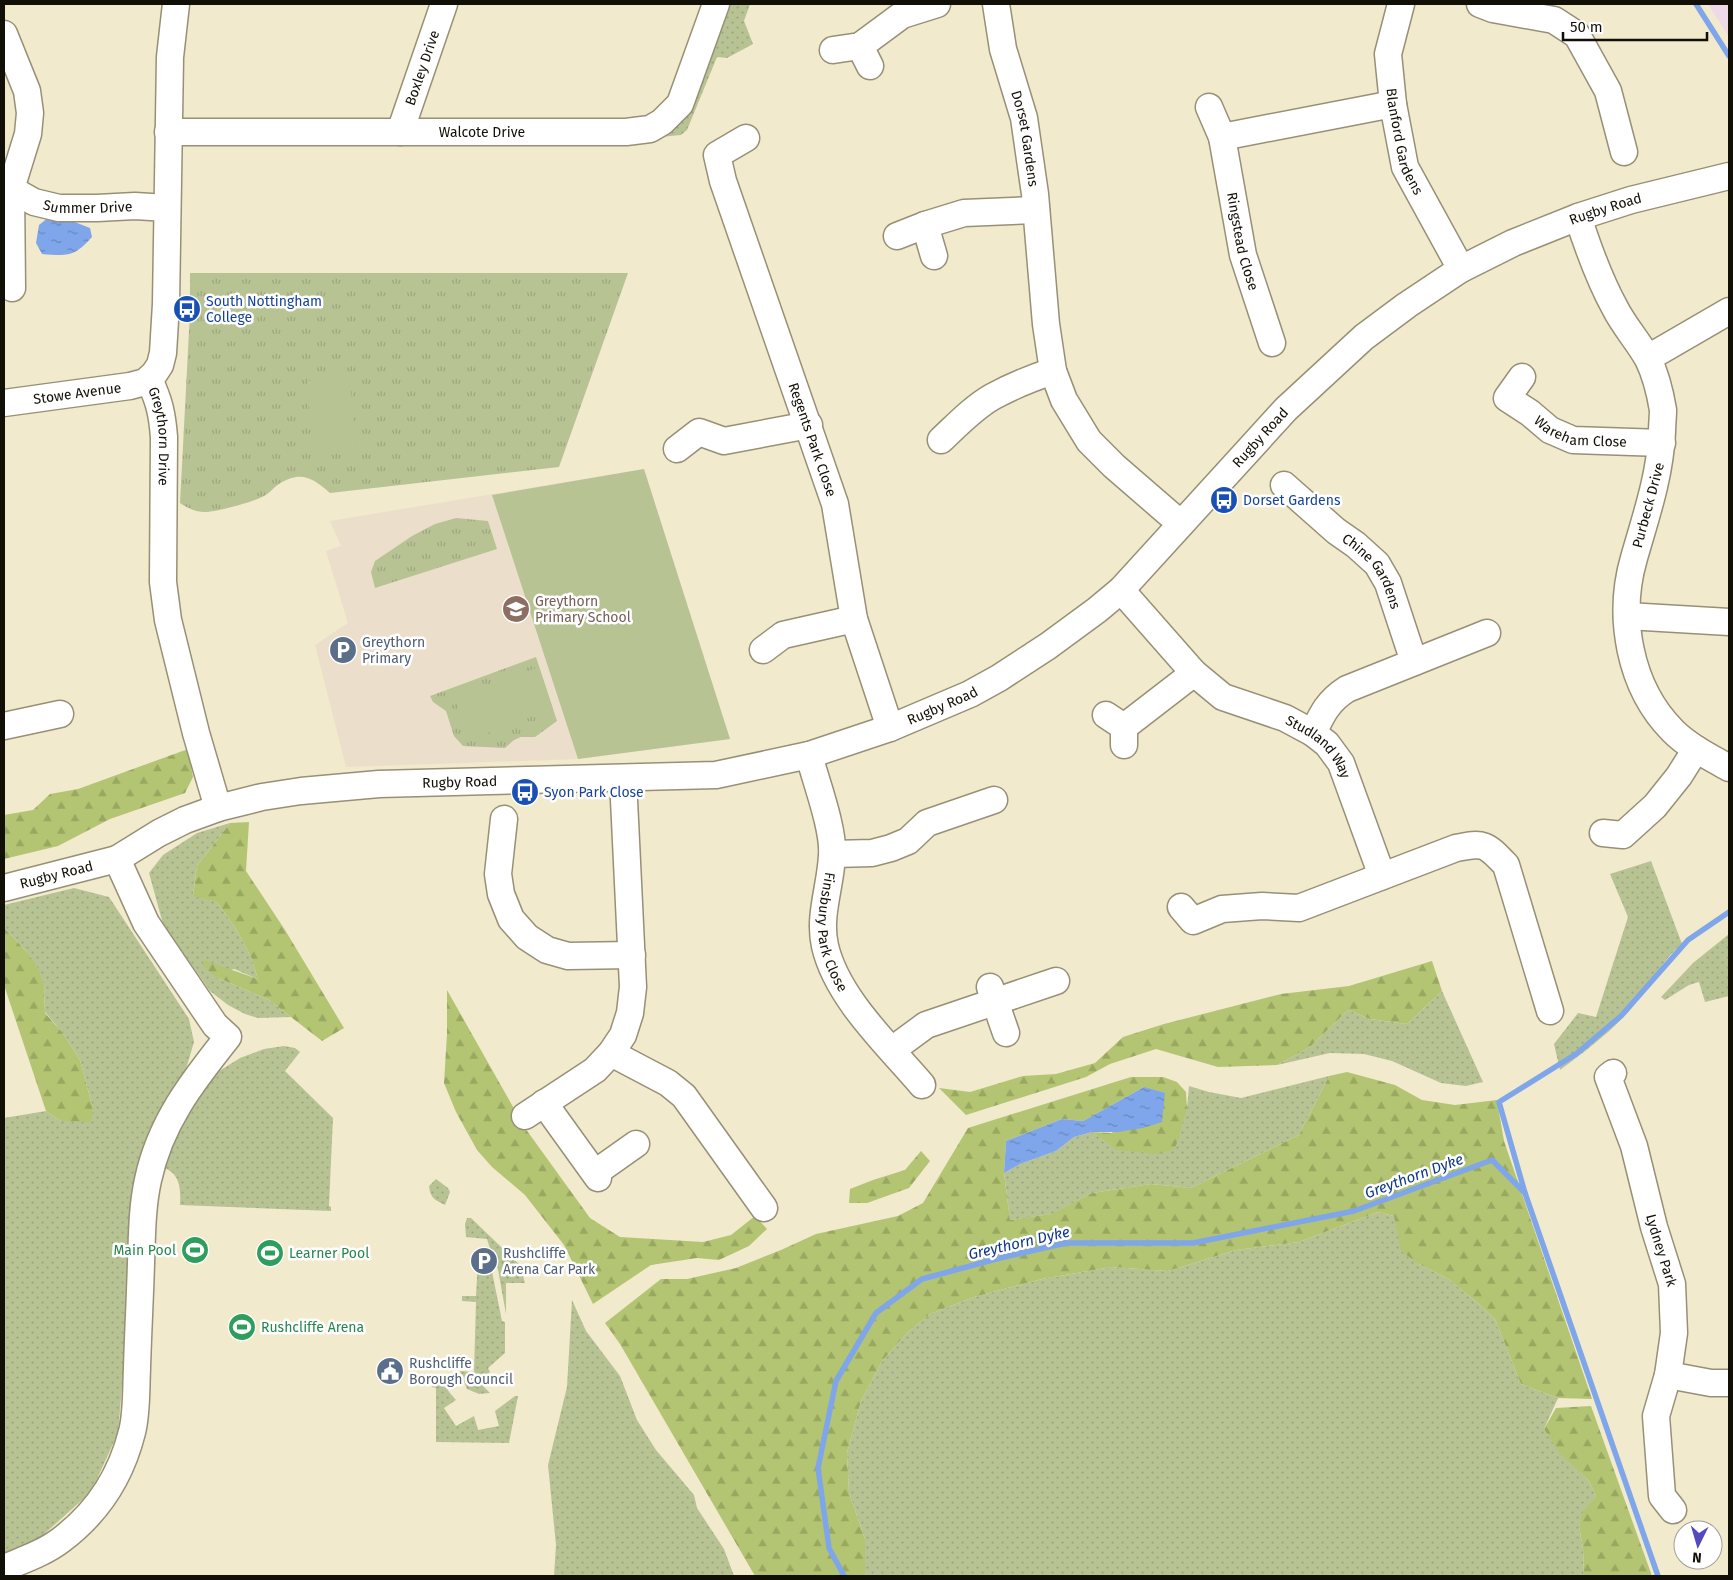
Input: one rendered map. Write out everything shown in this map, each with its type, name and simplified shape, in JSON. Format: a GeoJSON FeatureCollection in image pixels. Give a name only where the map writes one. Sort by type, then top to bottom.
{"type":"FeatureCollection","features":[{"type":"Feature","properties":{"kind":"street","name":"Greythorn Drive"},"geometry":{"type":"LineString","coordinates":[[176,4],[170,57],[166,304],[163,353],[158,369],[149,379],[159,401],[164,437],[163,573],[168,620],[196,734],[218,808]]}},
{"type":"Feature","properties":{"kind":"street","name":"Boxley Drive"},"geometry":{"type":"LineString","coordinates":[[400,132],[444,4]]}},
{"type":"Feature","properties":{"kind":"street","name":"Walcote Drive"},"geometry":{"type":"LineString","coordinates":[[168,132],[626,132],[650,129],[662,122],[680,104],[716,4]]}},
{"type":"Feature","properties":{"kind":"street"},"geometry":{"type":"LineString","coordinates":[[833,50],[865,56],[902,15],[937,4]]}},
{"type":"Feature","properties":{"kind":"street","name":"Dorset Gardens"},"geometry":{"type":"LineString","coordinates":[[996,4],[1003,49],[1024,118],[1036,210],[1046,324],[1053,370],[1064,400],[1089,441],[1114,466],[1181,524]]}},
{"type":"Feature","properties":{"kind":"street","name":"Blanford Gardens"},"geometry":{"type":"LineString","coordinates":[[1401,4],[1388,54],[1393,104],[1405,167],[1461,269]]}},
{"type":"Feature","properties":{"kind":"street"},"geometry":{"type":"LineString","coordinates":[[1480,4],[1493,9],[1554,20],[1576,35],[1608,91],[1624,152]]}},
{"type":"Feature","properties":{"kind":"street"},"geometry":{"type":"LineString","coordinates":[[4,34],[27,91],[30,114],[28,134],[8,188],[12,288]]}},
{"type":"Feature","properties":{"kind":"street"},"geometry":{"type":"LineString","coordinates":[[1222,137],[1393,104]]}},
{"type":"Feature","properties":{"kind":"street","name":"Ringstead Close"},"geometry":{"type":"LineString","coordinates":[[1209,107],[1222,137],[1242,255],[1272,343]]}},
{"type":"Feature","properties":{"kind":"street","name":"Regents Park Close"},"geometry":{"type":"LineString","coordinates":[[746,138],[708,157],[723,181],[835,504],[854,619],[890,728]]}},
{"type":"Feature","properties":{"kind":"street","name":"Rugby Road"},"geometry":{"type":"LineString","coordinates":[[4,888],[117,859],[159,833],[185,820],[218,808],[262,797],[364,785],[716,775],[809,756],[944,707],[999,678],[1048,646],[1121,590],[1286,409],[1364,337],[1461,269],[1513,243],[1578,217],[1631,200],[1729,176]]}},
{"type":"Feature","properties":{"kind":"street","name":"Summer Drive"},"geometry":{"type":"LineString","coordinates":[[8,188],[34,202],[59,208],[135,206],[167,208]]}},
{"type":"Feature","properties":{"kind":"street"},"geometry":{"type":"LineString","coordinates":[[897,236],[964,213],[1036,210]]}},
{"type":"Feature","properties":{"kind":"street","name":"Purbeck Drive"},"geometry":{"type":"LineString","coordinates":[[1578,217],[1604,289],[1616,311],[1648,358],[1659,387],[1663,412],[1662,443],[1655,485],[1627,586],[1631,656],[1639,680],[1652,706],[1673,730],[1696,749],[1729,768]]}},
{"type":"Feature","properties":{"kind":"street"},"geometry":{"type":"LineString","coordinates":[[925,225],[934,256]]}},
{"type":"Feature","properties":{"kind":"street"},"geometry":{"type":"LineString","coordinates":[[1648,358],[1729,311]]}},
{"type":"Feature","properties":{"kind":"street"},"geometry":{"type":"LineString","coordinates":[[941,440],[991,398],[1019,383],[1053,370]]}},
{"type":"Feature","properties":{"kind":"street","name":"Stowe Avenue"},"geometry":{"type":"LineString","coordinates":[[4,403],[121,388],[149,379]]}},
{"type":"Feature","properties":{"kind":"street","name":"Wareham Close"},"geometry":{"type":"LineString","coordinates":[[1505,389],[1550,430],[1573,440],[1662,443]]}},
{"type":"Feature","properties":{"kind":"street"},"geometry":{"type":"LineString","coordinates":[[677,448],[699,432],[724,441],[809,425]]}},
{"type":"Feature","properties":{"kind":"street","name":"Chine Gardens"},"geometry":{"type":"LineString","coordinates":[[1300,490],[1377,564],[1388,583],[1414,662]]}},
{"type":"Feature","properties":{"kind":"street","name":"Studland Way"},"geometry":{"type":"LineString","coordinates":[[1121,590],[1194,673],[1223,697],[1285,718],[1313,733],[1326,744],[1341,763],[1382,876]]}},
{"type":"Feature","properties":{"kind":"street"},"geometry":{"type":"LineString","coordinates":[[1628,616],[1729,622]]}},
{"type":"Feature","properties":{"kind":"street"},"geometry":{"type":"LineString","coordinates":[[763,650],[783,635],[854,619]]}},
{"type":"Feature","properties":{"kind":"street"},"geometry":{"type":"LineString","coordinates":[[1313,733],[1327,706],[1336,696],[1486,633]]}},
{"type":"Feature","properties":{"kind":"street"},"geometry":{"type":"LineString","coordinates":[[1118,729],[1194,673]]}},
{"type":"Feature","properties":{"kind":"street"},"geometry":{"type":"LineString","coordinates":[[4,726],[60,714]]}},
{"type":"Feature","properties":{"kind":"street"},"geometry":{"type":"LineString","coordinates":[[1618,841],[1655,806],[1679,776],[1696,749]]}},
{"type":"Feature","properties":{"kind":"street","name":"Finsbury Park Close"},"geometry":{"type":"LineString","coordinates":[[809,756],[831,836],[833,854],[824,913],[825,945],[831,964],[843,989],[866,1020],[922,1085]]}},
{"type":"Feature","properties":{"kind":"street"},"geometry":{"type":"LineString","coordinates":[[623,779],[633,987],[630,1013],[623,1035],[611,1053],[595,1070],[535,1110],[596,1176],[636,1144]]}},
{"type":"Feature","properties":{"kind":"street"},"geometry":{"type":"LineString","coordinates":[[833,854],[872,853],[891,848],[908,841],[927,823],[994,800]]}},
{"type":"Feature","properties":{"kind":"street"},"geometry":{"type":"LineString","coordinates":[[509,826],[498,874],[501,894],[511,918],[527,937],[547,950],[568,956],[632,955]]}},
{"type":"Feature","properties":{"kind":"street"},"geometry":{"type":"LineString","coordinates":[[1181,907],[1193,921],[1222,909],[1262,906],[1299,908],[1456,848],[1476,844],[1493,850],[1506,865],[1550,1011]]}},
{"type":"Feature","properties":{"kind":"street"},"geometry":{"type":"LineString","coordinates":[[4,1568],[40,1553],[60,1541],[78,1526],[104,1497],[120,1470],[132,1431],[136,1387],[143,1214],[148,1181],[158,1143],[183,1095],[228,1037],[214,1025],[146,923],[117,859]]}},
{"type":"Feature","properties":{"kind":"street"},"geometry":{"type":"LineString","coordinates":[[892,1050],[926,1026],[993,994],[1056,981]]}},
{"type":"Feature","properties":{"kind":"street"},"geometry":{"type":"LineString","coordinates":[[993,994],[1006,1033]]}},
{"type":"Feature","properties":{"kind":"street"},"geometry":{"type":"LineString","coordinates":[[611,1053],[668,1083],[684,1096],[724,1170],[764,1208]]}},
{"type":"Feature","properties":{"kind":"street","name":"Lydney Park"},"geometry":{"type":"LineString","coordinates":[[1602,1073],[1634,1146],[1654,1227],[1672,1284],[1674,1333],[1668,1375],[1656,1416],[1662,1496],[1673,1510]]}},
{"type":"Feature","properties":{"kind":"street"},"geometry":{"type":"LineString","coordinates":[[1668,1375],[1711,1384],[1729,1383]]}},
{"type":"Feature","properties":{"kind":"shaded area"},"geometry":{"type":"Polygon","coordinates":[[[1708,4],[1729,4],[1729,37],[1708,4]]]}},
{"type":"Feature","properties":{"kind":"shaded area","name":"Greythorn Primary School"},"geometry":{"type":"Polygon","coordinates":[[[644,469],[730,739],[578,759],[346,767],[315,645],[348,623],[326,551],[341,546],[330,521],[644,469]]]}},
{"type":"Feature","properties":{"kind":"green space"},"geometry":{"type":"Polygon","coordinates":[[[725,4],[750,4],[744,21],[753,44],[727,58],[717,57],[687,130],[681,135],[660,137],[725,4]]]}},
{"type":"Feature","properties":{"kind":"green space"},"geometry":{"type":"Polygon","coordinates":[[[190,273],[628,273],[559,467],[330,493],[312,480],[294,477],[279,484],[266,495],[244,504],[205,512],[186,507],[180,503],[190,312],[190,273]]]}},
{"type":"Feature","properties":{"kind":"green space"},"geometry":{"type":"Polygon","coordinates":[[[350,378],[356,448],[313,452],[307,381],[350,378]]]}},
{"type":"Feature","properties":{"kind":"green space"},"geometry":{"type":"Polygon","coordinates":[[[644,469],[730,739],[578,759],[492,495],[644,469]]]}},
{"type":"Feature","properties":{"kind":"green space"},"geometry":{"type":"Polygon","coordinates":[[[456,518],[488,521],[497,549],[375,588],[371,572],[375,561],[412,536],[435,524],[456,518]]]}},
{"type":"Feature","properties":{"kind":"green space"},"geometry":{"type":"Polygon","coordinates":[[[536,657],[557,721],[535,737],[521,737],[505,748],[463,746],[454,736],[446,711],[433,702],[430,696],[536,657]]]}},
{"type":"Feature","properties":{"kind":"green space"},"geometry":{"type":"Polygon","coordinates":[[[539,667],[553,709],[469,740],[454,697],[539,667]]]}},
{"type":"Feature","properties":{"kind":"green space"},"geometry":{"type":"Polygon","coordinates":[[[188,749],[193,777],[185,793],[110,819],[58,846],[4,859],[4,815],[33,810],[50,794],[78,789],[188,749]]]}},
{"type":"Feature","properties":{"kind":"green space"},"geometry":{"type":"Polygon","coordinates":[[[249,822],[246,871],[285,930],[344,1028],[322,1041],[269,1000],[216,977],[203,966],[203,960],[258,979],[251,957],[236,929],[217,902],[193,896],[197,866],[230,823],[249,822]]]}},
{"type":"Feature","properties":{"kind":"green space"},"geometry":{"type":"Polygon","coordinates":[[[230,823],[197,866],[193,895],[217,902],[236,929],[251,957],[258,979],[234,969],[216,977],[269,1000],[291,1017],[258,1018],[228,1005],[210,991],[163,924],[149,873],[163,855],[197,833],[230,823]]]}},
{"type":"Feature","properties":{"kind":"green space"},"geometry":{"type":"Polygon","coordinates":[[[1651,861],[1682,944],[1668,957],[1635,1004],[1618,1022],[1560,1070],[1554,1044],[1578,1013],[1596,1017],[1628,917],[1610,874],[1651,861]]]}},
{"type":"Feature","properties":{"kind":"green space"},"geometry":{"type":"Polygon","coordinates":[[[74,888],[109,897],[189,1019],[194,1042],[186,1069],[163,1105],[146,1140],[133,1185],[125,1352],[118,1433],[91,1492],[32,1545],[4,1553],[4,1118],[46,1111],[61,1121],[90,1121],[93,1109],[80,1060],[62,1032],[45,1012],[44,985],[26,951],[4,928],[4,905],[74,888]]]}},
{"type":"Feature","properties":{"kind":"green space"},"geometry":{"type":"Polygon","coordinates":[[[4,928],[26,951],[38,968],[44,985],[45,1013],[62,1032],[80,1060],[93,1109],[91,1122],[61,1121],[46,1111],[4,985],[4,928]]]}},
{"type":"Feature","properties":{"kind":"green space"},"geometry":{"type":"Polygon","coordinates":[[[1729,934],[1729,996],[1705,1002],[1699,982],[1689,985],[1665,1000],[1661,997],[1693,963],[1729,934]]]}},
{"type":"Feature","properties":{"kind":"green space"},"geometry":{"type":"Polygon","coordinates":[[[1432,961],[1442,991],[1407,1024],[1370,1019],[1348,1010],[1310,1047],[1277,1065],[1218,1067],[1156,1049],[1110,1064],[1086,1077],[966,1115],[939,1088],[970,1092],[1023,1076],[1056,1074],[1095,1063],[1123,1037],[1164,1024],[1281,994],[1349,986],[1432,961]]]}},
{"type":"Feature","properties":{"kind":"green space"},"geometry":{"type":"Polygon","coordinates":[[[447,990],[525,1128],[590,1218],[620,1237],[703,1242],[731,1235],[755,1216],[767,1229],[749,1246],[719,1260],[697,1258],[651,1265],[593,1304],[564,1245],[525,1195],[492,1167],[477,1150],[456,1112],[444,1083],[447,990]]]}},
{"type":"Feature","properties":{"kind":"green space"},"geometry":{"type":"Polygon","coordinates":[[[1442,991],[1483,1082],[1466,1086],[1441,1083],[1392,1061],[1364,1054],[1330,1053],[1277,1065],[1310,1047],[1348,1010],[1370,1019],[1407,1024],[1442,991]]]}},
{"type":"Feature","properties":{"kind":"green space"},"geometry":{"type":"Polygon","coordinates":[[[284,1046],[295,1048],[300,1052],[285,1071],[333,1118],[329,1206],[331,1211],[180,1205],[178,1181],[172,1172],[160,1167],[168,1141],[213,1075],[240,1058],[264,1049],[284,1046]]]}},
{"type":"Feature","properties":{"kind":"green space"},"geometry":{"type":"Polygon","coordinates":[[[1347,1072],[1395,1085],[1422,1100],[1455,1105],[1497,1100],[1504,1141],[1592,1399],[1558,1398],[1521,1384],[1495,1319],[1447,1278],[1419,1264],[1401,1251],[1394,1216],[1378,1212],[1299,1242],[1236,1250],[1168,1271],[1111,1267],[1042,1279],[974,1297],[930,1314],[908,1332],[882,1361],[861,1401],[847,1453],[849,1493],[865,1539],[865,1576],[755,1576],[620,1344],[605,1323],[661,1279],[687,1279],[736,1268],[816,1234],[898,1216],[923,1203],[968,1128],[1131,1077],[1163,1077],[1177,1082],[1186,1092],[1187,1108],[1175,1149],[1159,1154],[1117,1150],[1092,1132],[1112,1133],[1144,1087],[1083,1121],[1062,1119],[1006,1141],[1004,1173],[1010,1220],[1051,1214],[1092,1193],[1151,1184],[1191,1188],[1299,1135],[1329,1076],[1347,1072]]]}},
{"type":"Feature","properties":{"kind":"green space"},"geometry":{"type":"Polygon","coordinates":[[[1329,1076],[1299,1135],[1191,1188],[1151,1184],[1092,1193],[1052,1214],[1010,1220],[1004,1173],[1020,1164],[1056,1151],[1074,1137],[1092,1132],[1118,1150],[1187,1108],[1189,1086],[1241,1098],[1329,1076]]]}},
{"type":"Feature","properties":{"kind":"green space"},"geometry":{"type":"Polygon","coordinates":[[[921,1151],[930,1161],[909,1188],[867,1203],[849,1203],[850,1189],[905,1170],[921,1151]]]}},
{"type":"Feature","properties":{"kind":"green space"},"geometry":{"type":"Polygon","coordinates":[[[436,1179],[448,1188],[450,1192],[445,1205],[432,1196],[429,1186],[436,1179]]]}},
{"type":"Feature","properties":{"kind":"green space"},"geometry":{"type":"Polygon","coordinates":[[[1378,1212],[1394,1216],[1419,1264],[1447,1278],[1495,1319],[1521,1384],[1558,1398],[1544,1429],[1563,1456],[1589,1481],[1596,1496],[1584,1511],[1579,1526],[1583,1548],[1584,1576],[865,1576],[865,1539],[849,1493],[847,1453],[861,1401],[882,1361],[908,1332],[930,1314],[974,1297],[1042,1279],[1111,1267],[1168,1271],[1236,1250],[1299,1242],[1378,1212]]]}},
{"type":"Feature","properties":{"kind":"green space"},"geometry":{"type":"Polygon","coordinates":[[[467,1218],[471,1218],[520,1265],[525,1283],[506,1283],[506,1314],[495,1253],[491,1252],[487,1239],[466,1237],[465,1224],[467,1218]]]}},
{"type":"Feature","properties":{"kind":"green space"},"geometry":{"type":"Polygon","coordinates":[[[478,1259],[490,1262],[502,1321],[505,1322],[505,1353],[488,1368],[490,1372],[479,1382],[490,1393],[479,1394],[467,1389],[460,1371],[474,1372],[476,1302],[462,1301],[462,1296],[476,1296],[478,1259]]]}},
{"type":"Feature","properties":{"kind":"green space"},"geometry":{"type":"Polygon","coordinates":[[[572,1300],[586,1331],[620,1376],[637,1420],[656,1450],[694,1495],[697,1508],[724,1549],[734,1576],[554,1576],[556,1545],[548,1465],[567,1387],[572,1300]]]}},
{"type":"Feature","properties":{"kind":"green space"},"geometry":{"type":"Polygon","coordinates":[[[432,1382],[444,1383],[456,1400],[444,1408],[456,1426],[474,1416],[478,1430],[499,1426],[495,1411],[515,1396],[518,1396],[509,1443],[436,1442],[436,1388],[432,1387],[432,1382]]]}},
{"type":"Feature","properties":{"kind":"green space"},"geometry":{"type":"Polygon","coordinates":[[[1591,1406],[1652,1576],[1584,1576],[1583,1548],[1579,1526],[1583,1511],[1596,1496],[1589,1481],[1560,1454],[1544,1429],[1556,1408],[1591,1406]]]}},
{"type":"Feature","properties":{"kind":"water"},"geometry":{"type":"Polygon","coordinates":[[[49,217],[72,221],[90,228],[92,237],[70,254],[42,254],[36,243],[39,225],[49,217]]]}},
{"type":"Feature","properties":{"kind":"water"},"geometry":{"type":"Polygon","coordinates":[[[1144,1087],[1165,1093],[1162,1122],[1143,1128],[1118,1132],[1092,1132],[1074,1137],[1056,1151],[1020,1164],[1004,1173],[1006,1141],[1062,1119],[1083,1121],[1144,1087]]]}},
{"type":"Feature","properties":{"kind":"waterway"},"geometry":{"type":"LineString","coordinates":[[1696,4],[1729,56]]}},
{"type":"Feature","properties":{"kind":"waterway","name":"Greythorn Dyke"},"geometry":{"type":"LineString","coordinates":[[844,1576],[829,1548],[818,1468],[836,1381],[876,1313],[922,1279],[1000,1258],[1066,1243],[1193,1243],[1354,1211],[1492,1160],[1525,1193],[1499,1102],[1576,1054],[1621,1016],[1688,940],[1729,912]]}},
{"type":"Feature","properties":{"kind":"waterway","name":"Greythorn Dyke"},"geometry":{"type":"LineString","coordinates":[[1525,1193],[1658,1576]]}},
{"type":"Feature","properties":{"kind":"place","name":"South Nottingham College"},"geometry":{"type":"Point","coordinates":[187,309]}},
{"type":"Feature","properties":{"kind":"place","name":"Dorset Gardens"},"geometry":{"type":"Point","coordinates":[1224,500]}},
{"type":"Feature","properties":{"kind":"place","name":"Greythorn Primary School"},"geometry":{"type":"Point","coordinates":[516,609]}},
{"type":"Feature","properties":{"kind":"place","name":"Greythorn Primary"},"geometry":{"type":"Point","coordinates":[343,650]}},
{"type":"Feature","properties":{"kind":"place","name":"Syon Park Close"},"geometry":{"type":"Point","coordinates":[525,792]}},
{"type":"Feature","properties":{"kind":"place","name":"Main Pool"},"geometry":{"type":"Point","coordinates":[195,1250]}},
{"type":"Feature","properties":{"kind":"place","name":"Learner Pool"},"geometry":{"type":"Point","coordinates":[270,1253]}},
{"type":"Feature","properties":{"kind":"place","name":"Rushcliffe Arena Car Park"},"geometry":{"type":"Point","coordinates":[484,1261]}},
{"type":"Feature","properties":{"kind":"place","name":"Rushcliffe Arena"},"geometry":{"type":"Point","coordinates":[242,1327]}},
{"type":"Feature","properties":{"kind":"place","name":"Rushcliffe Borough Council"},"geometry":{"type":"Point","coordinates":[390,1371]}}]}
